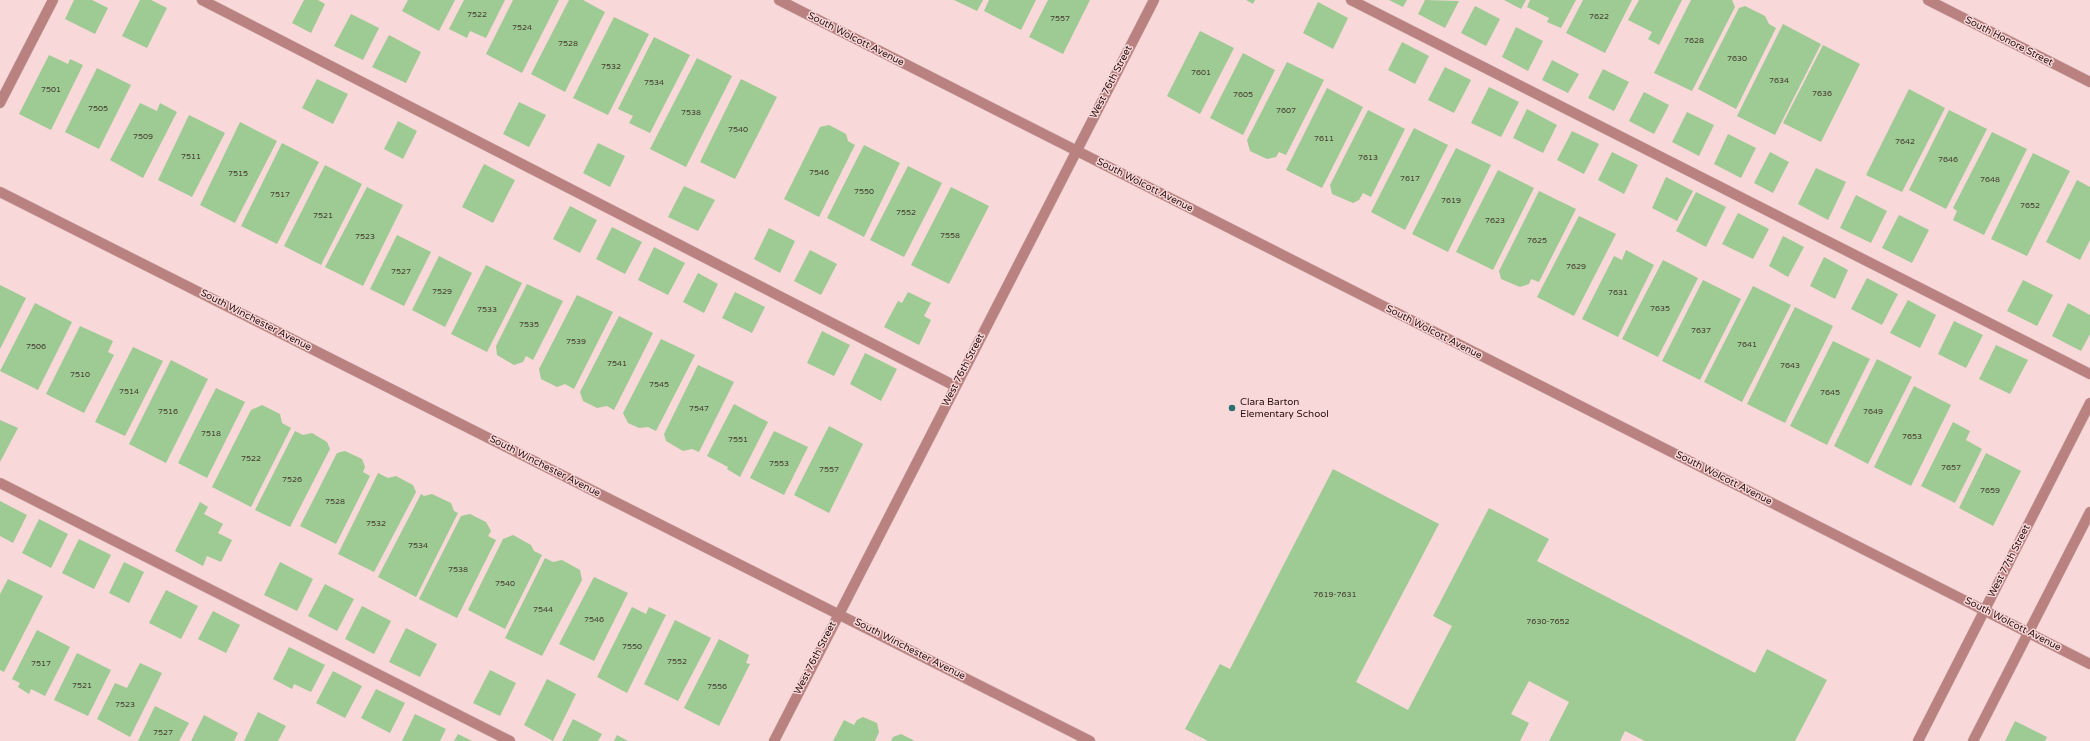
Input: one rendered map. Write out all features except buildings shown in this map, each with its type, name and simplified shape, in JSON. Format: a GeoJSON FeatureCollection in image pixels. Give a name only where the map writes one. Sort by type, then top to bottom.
{"type":"FeatureCollection","features":[{"type":"Feature","properties":{"kind":"street"},"geometry":{"type":"LineString","coordinates":[[0,103],[53,0]]}},
{"type":"Feature","properties":{"kind":"street"},"geometry":{"type":"LineString","coordinates":[[202,0],[955,386]]}},
{"type":"Feature","properties":{"kind":"street","name":"South Wolcott Avenue"},"geometry":{"type":"LineString","coordinates":[[779,0],[2090,664]]}},
{"type":"Feature","properties":{"kind":"street","name":"West 76th Street"},"geometry":{"type":"LineString","coordinates":[[774,741],[838,613],[1154,0]]}},
{"type":"Feature","properties":{"kind":"street"},"geometry":{"type":"LineString","coordinates":[[1351,0],[2090,374]]}},
{"type":"Feature","properties":{"kind":"street","name":"South Honore Street"},"geometry":{"type":"LineString","coordinates":[[1928,0],[2090,82]]}},
{"type":"Feature","properties":{"kind":"street","name":"South Winchester Avenue"},"geometry":{"type":"LineString","coordinates":[[0,192],[1090,741]]}},
{"type":"Feature","properties":{"kind":"street","name":"West 77th Street"},"geometry":{"type":"LineString","coordinates":[[1918,741],[2090,403]]}},
{"type":"Feature","properties":{"kind":"street"},"geometry":{"type":"LineString","coordinates":[[0,483],[510,741]]}},
{"type":"Feature","properties":{"kind":"street"},"geometry":{"type":"LineString","coordinates":[[1973,741],[2090,512]]}},
{"type":"Feature","properties":{"kind":"place","name":"Clara Barton Elementary School"},"geometry":{"type":"Point","coordinates":[1232,408]}}]}
